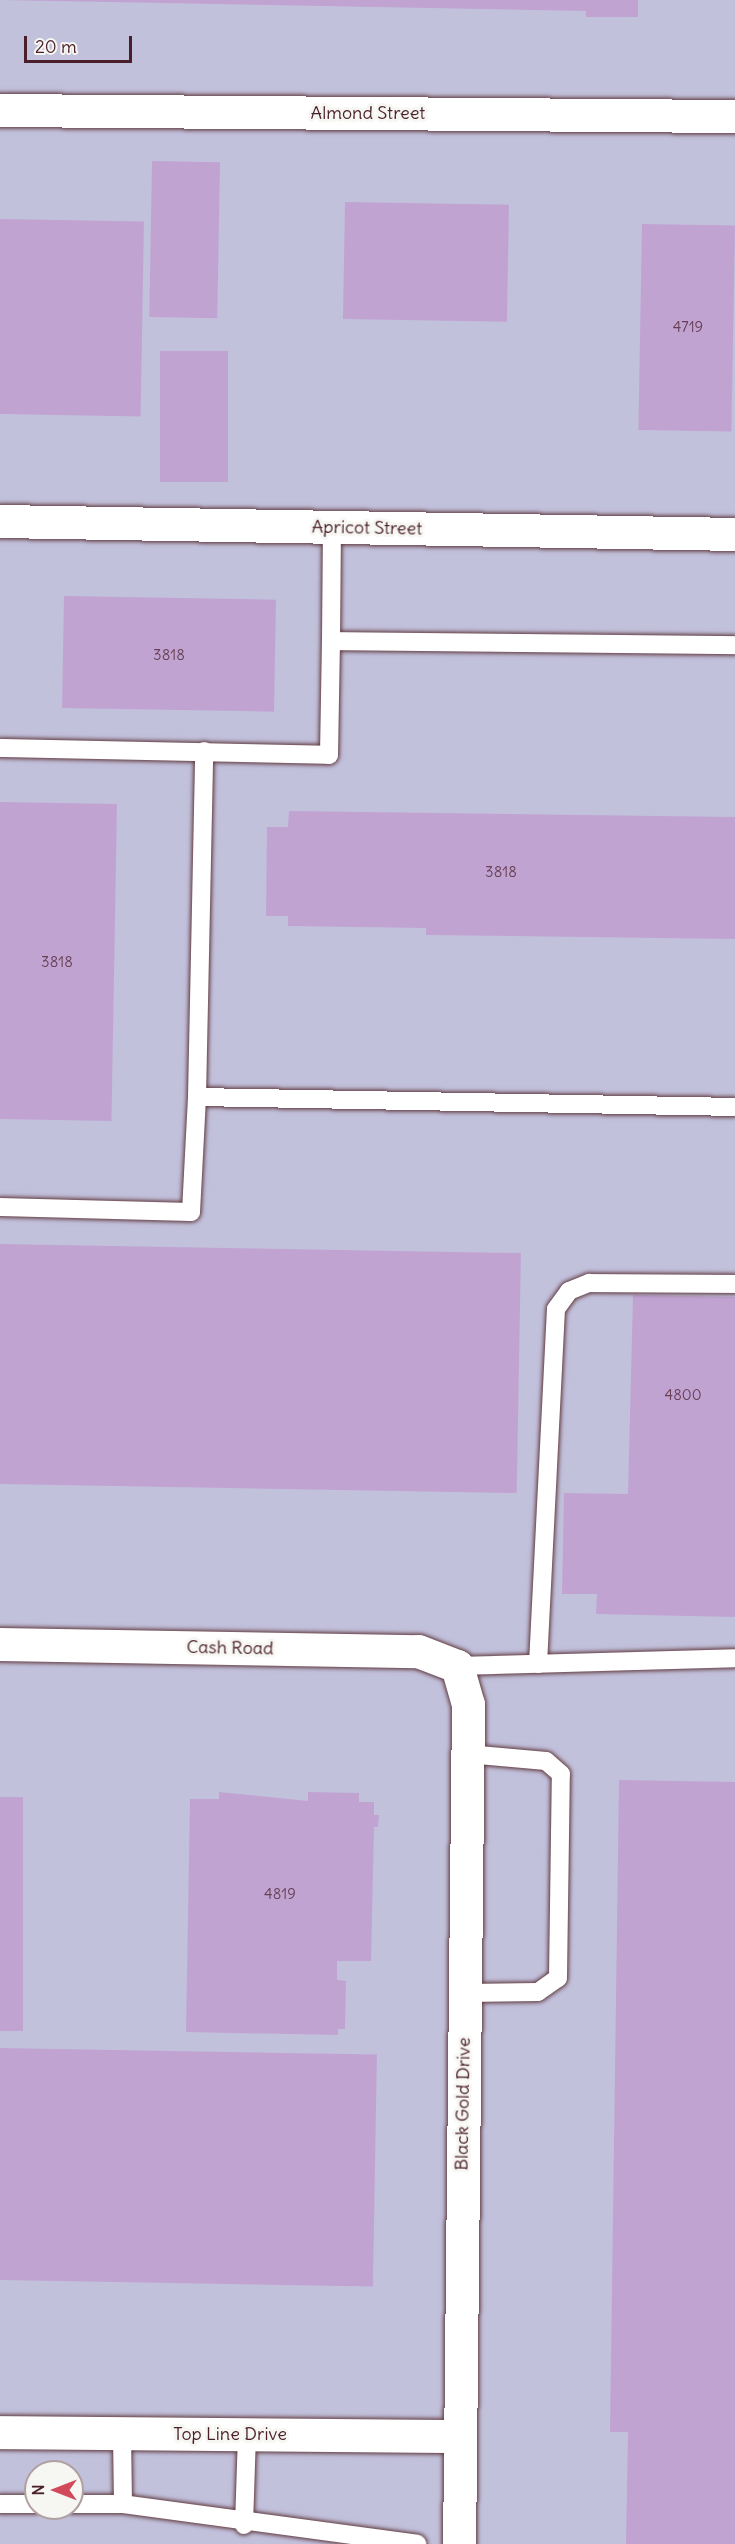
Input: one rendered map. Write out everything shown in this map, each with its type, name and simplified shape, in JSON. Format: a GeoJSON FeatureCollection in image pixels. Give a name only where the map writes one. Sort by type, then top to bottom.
{"type":"FeatureCollection","features":[{"type":"Feature","properties":{"kind":"street","name":"Almond Street"},"geometry":{"type":"LineString","coordinates":[[0,110],[735,116]]}},
{"type":"Feature","properties":{"kind":"street","name":"Apricot Street"},"geometry":{"type":"LineString","coordinates":[[0,521],[735,534]]}},
{"type":"Feature","properties":{"kind":"street","name":"Cash Road"},"geometry":{"type":"LineString","coordinates":[[0,1644],[418,1651],[457,1666]]}},
{"type":"Feature","properties":{"kind":"street","name":"Black Gold Drive"},"geometry":{"type":"LineString","coordinates":[[457,1666],[468,1704],[459,2544]]}},
{"type":"Feature","properties":{"kind":"street","name":"Top Line Drive"},"geometry":{"type":"LineString","coordinates":[[0,2432],[459,2436]]}},
{"type":"Feature","properties":{"kind":"lane"},"geometry":{"type":"LineString","coordinates":[[0,748],[329,755],[332,528]]}},
{"type":"Feature","properties":{"kind":"lane"},"geometry":{"type":"LineString","coordinates":[[331,641],[735,645]]}},
{"type":"Feature","properties":{"kind":"lane"},"geometry":{"type":"LineString","coordinates":[[0,1207],[191,1212],[197,1097],[204,751]]}},
{"type":"Feature","properties":{"kind":"lane"},"geometry":{"type":"LineString","coordinates":[[197,1097],[735,1107]]}},
{"type":"Feature","properties":{"kind":"lane"},"geometry":{"type":"LineString","coordinates":[[538,1664],[556,1309],[569,1290],[589,1283],[735,1284]]}},
{"type":"Feature","properties":{"kind":"lane"},"geometry":{"type":"LineString","coordinates":[[457,1666],[735,1658]]}},
{"type":"Feature","properties":{"kind":"lane"},"geometry":{"type":"LineString","coordinates":[[465,1993],[538,1992],[558,1978],[561,1774],[546,1761],[467,1754]]}},
{"type":"Feature","properties":{"kind":"lane"},"geometry":{"type":"LineString","coordinates":[[122,2433],[123,2504]]}},
{"type":"Feature","properties":{"kind":"lane"},"geometry":{"type":"LineString","coordinates":[[244,2524],[247,2434]]}},
{"type":"Feature","properties":{"kind":"lane"},"geometry":{"type":"LineString","coordinates":[[0,2504],[24,2504]]}},
{"type":"Feature","properties":{"kind":"lane"},"geometry":{"type":"LineString","coordinates":[[84,2504],[123,2504],[244,2524],[417,2544]]}},
{"type":"Feature","properties":{"kind":"shaded area"},"geometry":{"type":"Polygon","coordinates":[[[0,0],[735,0],[735,2544],[0,2544],[0,0]]]}},
{"type":"Feature","properties":{"kind":"building"},"geometry":{"type":"Polygon","coordinates":[[[0,0],[638,0],[638,17],[586,17],[586,11],[0,0]]]}},
{"type":"Feature","properties":{"kind":"building"},"geometry":{"type":"Polygon","coordinates":[[[152,161],[220,162],[217,318],[149,317],[152,161]]]}},
{"type":"Feature","properties":{"kind":"building"},"geometry":{"type":"Polygon","coordinates":[[[345,202],[509,205],[507,322],[343,319],[345,202]]]}},
{"type":"Feature","properties":{"kind":"building"},"geometry":{"type":"Polygon","coordinates":[[[0,219],[144,222],[141,416],[0,414],[0,219]]]}},
{"type":"Feature","properties":{"kind":"building"},"geometry":{"type":"Polygon","coordinates":[[[642,224],[735,226],[731,432],[638,430],[642,224]]]}},
{"type":"Feature","properties":{"kind":"building"},"geometry":{"type":"Polygon","coordinates":[[[160,351],[228,351],[228,482],[160,482],[160,351]]]}},
{"type":"Feature","properties":{"kind":"building"},"geometry":{"type":"Polygon","coordinates":[[[64,596],[276,600],[274,712],[62,708],[64,596]]]}},
{"type":"Feature","properties":{"kind":"building"},"geometry":{"type":"Polygon","coordinates":[[[0,802],[117,804],[111,1121],[0,1119],[0,802]]]}},
{"type":"Feature","properties":{"kind":"building"},"geometry":{"type":"Polygon","coordinates":[[[289,811],[735,817],[735,939],[426,935],[426,928],[288,926],[288,916],[266,916],[267,827],[288,827],[289,811]]]}},
{"type":"Feature","properties":{"kind":"building"},"geometry":{"type":"Polygon","coordinates":[[[0,1244],[521,1253],[517,1493],[0,1484],[0,1244]]]}},
{"type":"Feature","properties":{"kind":"building"},"geometry":{"type":"Polygon","coordinates":[[[633,1295],[735,1297],[735,1617],[596,1614],[597,1594],[562,1594],[564,1493],[628,1494],[633,1295]]]}},
{"type":"Feature","properties":{"kind":"building"},"geometry":{"type":"Polygon","coordinates":[[[619,1780],[735,1782],[735,2544],[626,2544],[628,2432],[610,2432],[619,1780]]]}},
{"type":"Feature","properties":{"kind":"building"},"geometry":{"type":"Polygon","coordinates":[[[219,1792],[308,1801],[308,1792],[359,1793],[359,1802],[374,1802],[374,1815],[379,1815],[378,1827],[374,1827],[371,1961],[337,1961],[337,1980],[346,1981],[345,2029],[338,2029],[338,2035],[186,2032],[190,1799],[219,1799],[219,1792]]]}},
{"type":"Feature","properties":{"kind":"building"},"geometry":{"type":"Polygon","coordinates":[[[0,1797],[23,1797],[23,2031],[0,2031],[0,1797]]]}},
{"type":"Feature","properties":{"kind":"building"},"geometry":{"type":"Polygon","coordinates":[[[0,2048],[377,2055],[373,2287],[0,2280],[0,2048]]]}}]}
